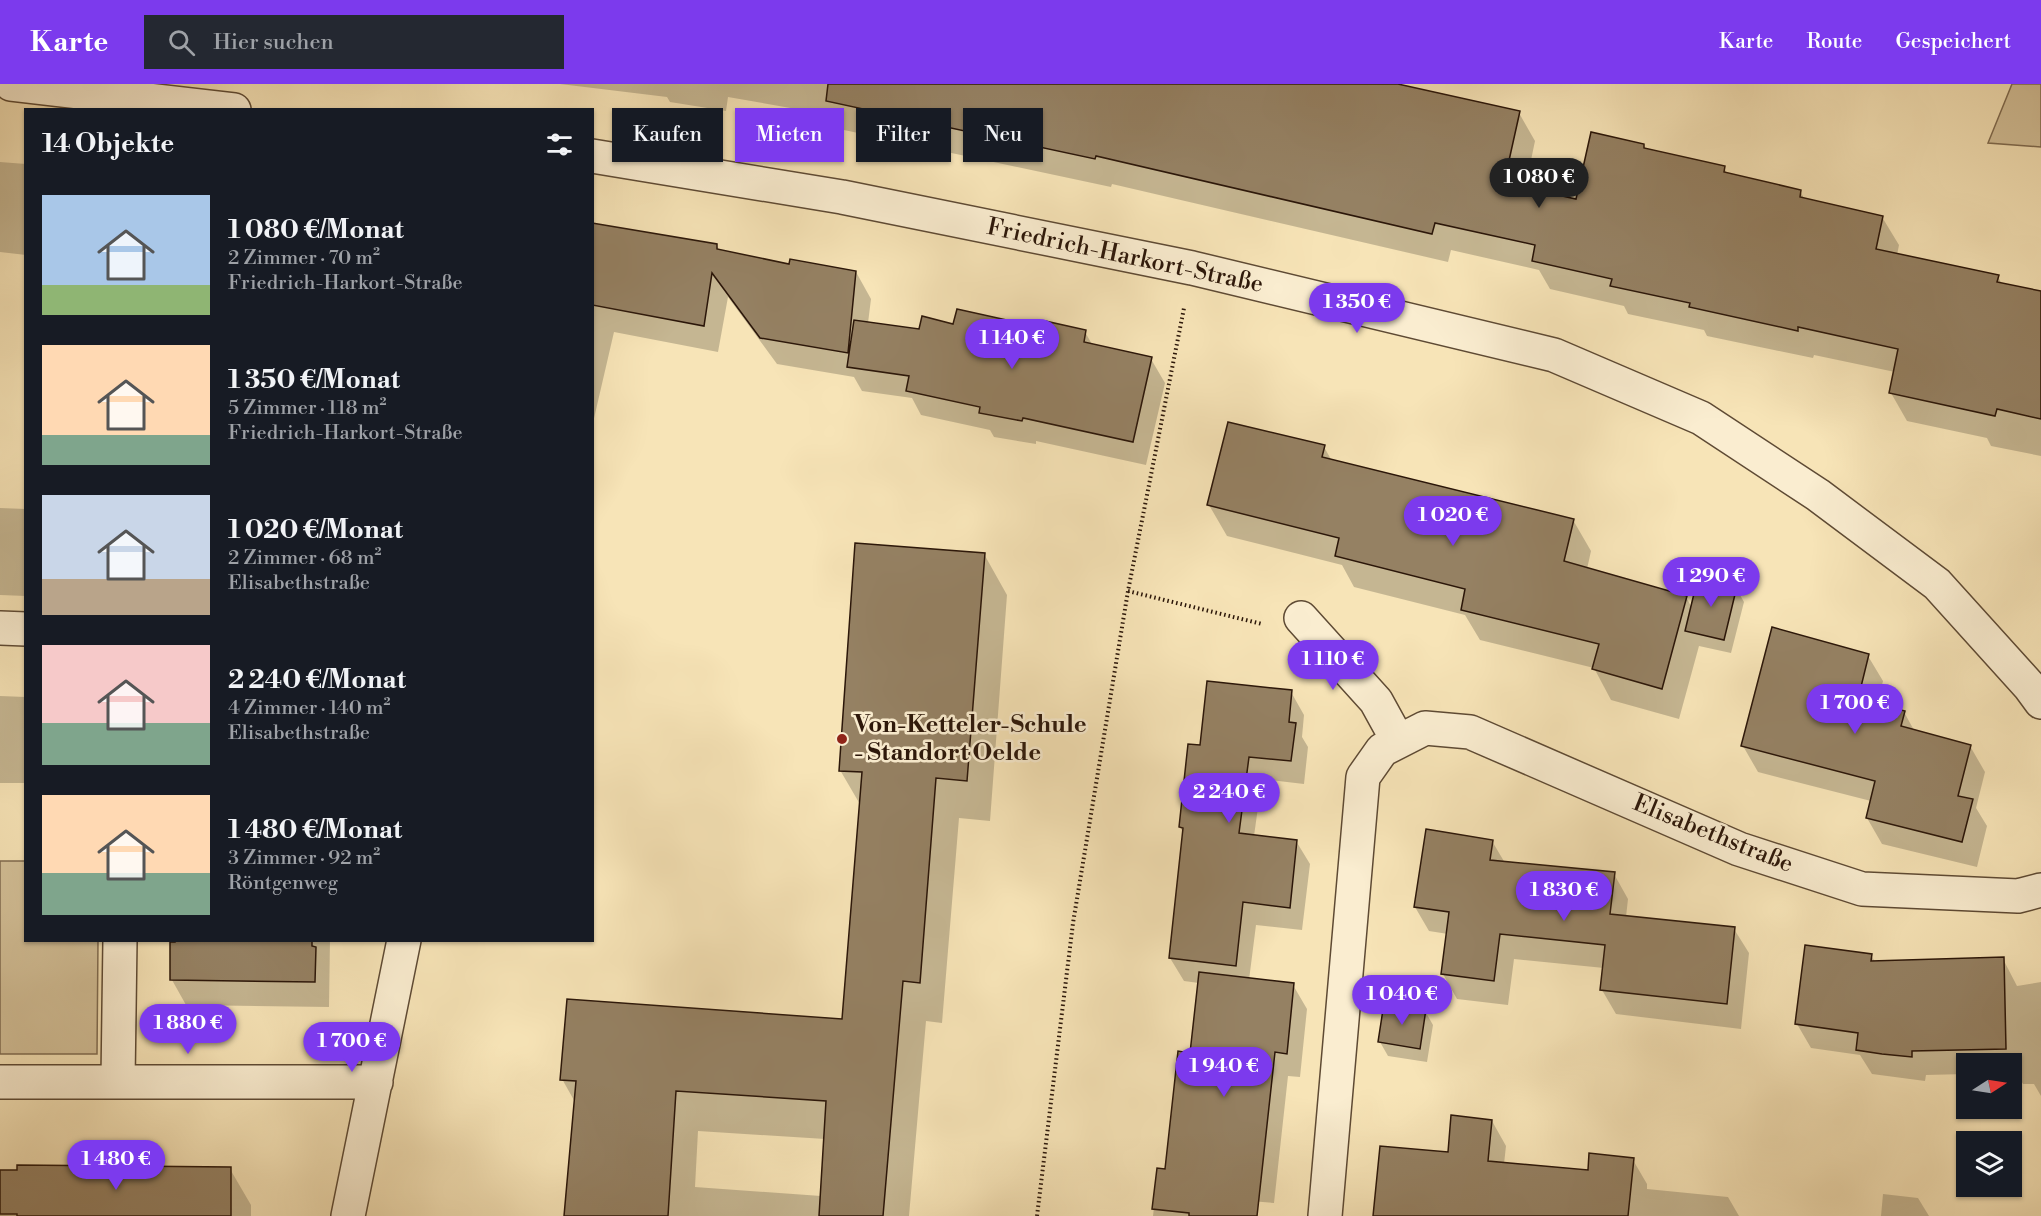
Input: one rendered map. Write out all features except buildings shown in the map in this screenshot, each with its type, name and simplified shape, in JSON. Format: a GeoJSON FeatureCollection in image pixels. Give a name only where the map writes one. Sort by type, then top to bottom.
{"type":"FeatureCollection","features":[{"type":"Feature","properties":{"kind":"street"},"geometry":{"type":"LineString","coordinates":[[11,84],[217,108]]}},
{"type":"Feature","properties":{"kind":"street","name":"Friedrich-Harkort-Straße"},"geometry":{"type":"LineString","coordinates":[[594,156],[843,197],[1192,268],[1554,356],[1701,418],[1818,495],[1937,584],[2041,702]]}},
{"type":"Feature","properties":{"kind":"street"},"geometry":{"type":"LineString","coordinates":[[1301,618],[1376,701],[1398,741]]}},
{"type":"Feature","properties":{"kind":"street"},"geometry":{"type":"LineString","coordinates":[[0,628],[24,629]]}},
{"type":"Feature","properties":{"kind":"street","name":"Elisabethstraße"},"geometry":{"type":"LineString","coordinates":[[1325,1216],[1363,777],[1382,750],[1425,728],[1470,732],[1739,849],[1862,888],[2018,896],[2041,890]]}},
{"type":"Feature","properties":{"kind":"street"},"geometry":{"type":"LineString","coordinates":[[118,1080],[120,942]]}},
{"type":"Feature","properties":{"kind":"street"},"geometry":{"type":"LineString","coordinates":[[348,1216],[405,942]]}},
{"type":"Feature","properties":{"kind":"street"},"geometry":{"type":"LineString","coordinates":[[0,1082],[118,1080],[376,1082]]}},
{"type":"Feature","properties":{"kind":"path"},"geometry":{"type":"LineString","coordinates":[[1037,1216],[1073,923],[1128,591],[1192,268]]}},
{"type":"Feature","properties":{"kind":"path"},"geometry":{"type":"LineString","coordinates":[[1128,591],[1284,629],[1301,618]]}},
{"type":"Feature","properties":{"kind":"shaded area"},"geometry":{"type":"Polygon","coordinates":[[[2012,84],[2041,84],[2041,147],[1988,143],[2012,84]]]}},
{"type":"Feature","properties":{"kind":"shaded area"},"geometry":{"type":"Polygon","coordinates":[[[0,861],[24,861],[24,942],[98,942],[97,1054],[0,1054],[0,861]]]}},
{"type":"Feature","properties":{"kind":"place","name":"Von-Ketteler-Schule - Standort Oelde"},"geometry":{"type":"Point","coordinates":[842,739]}}]}
